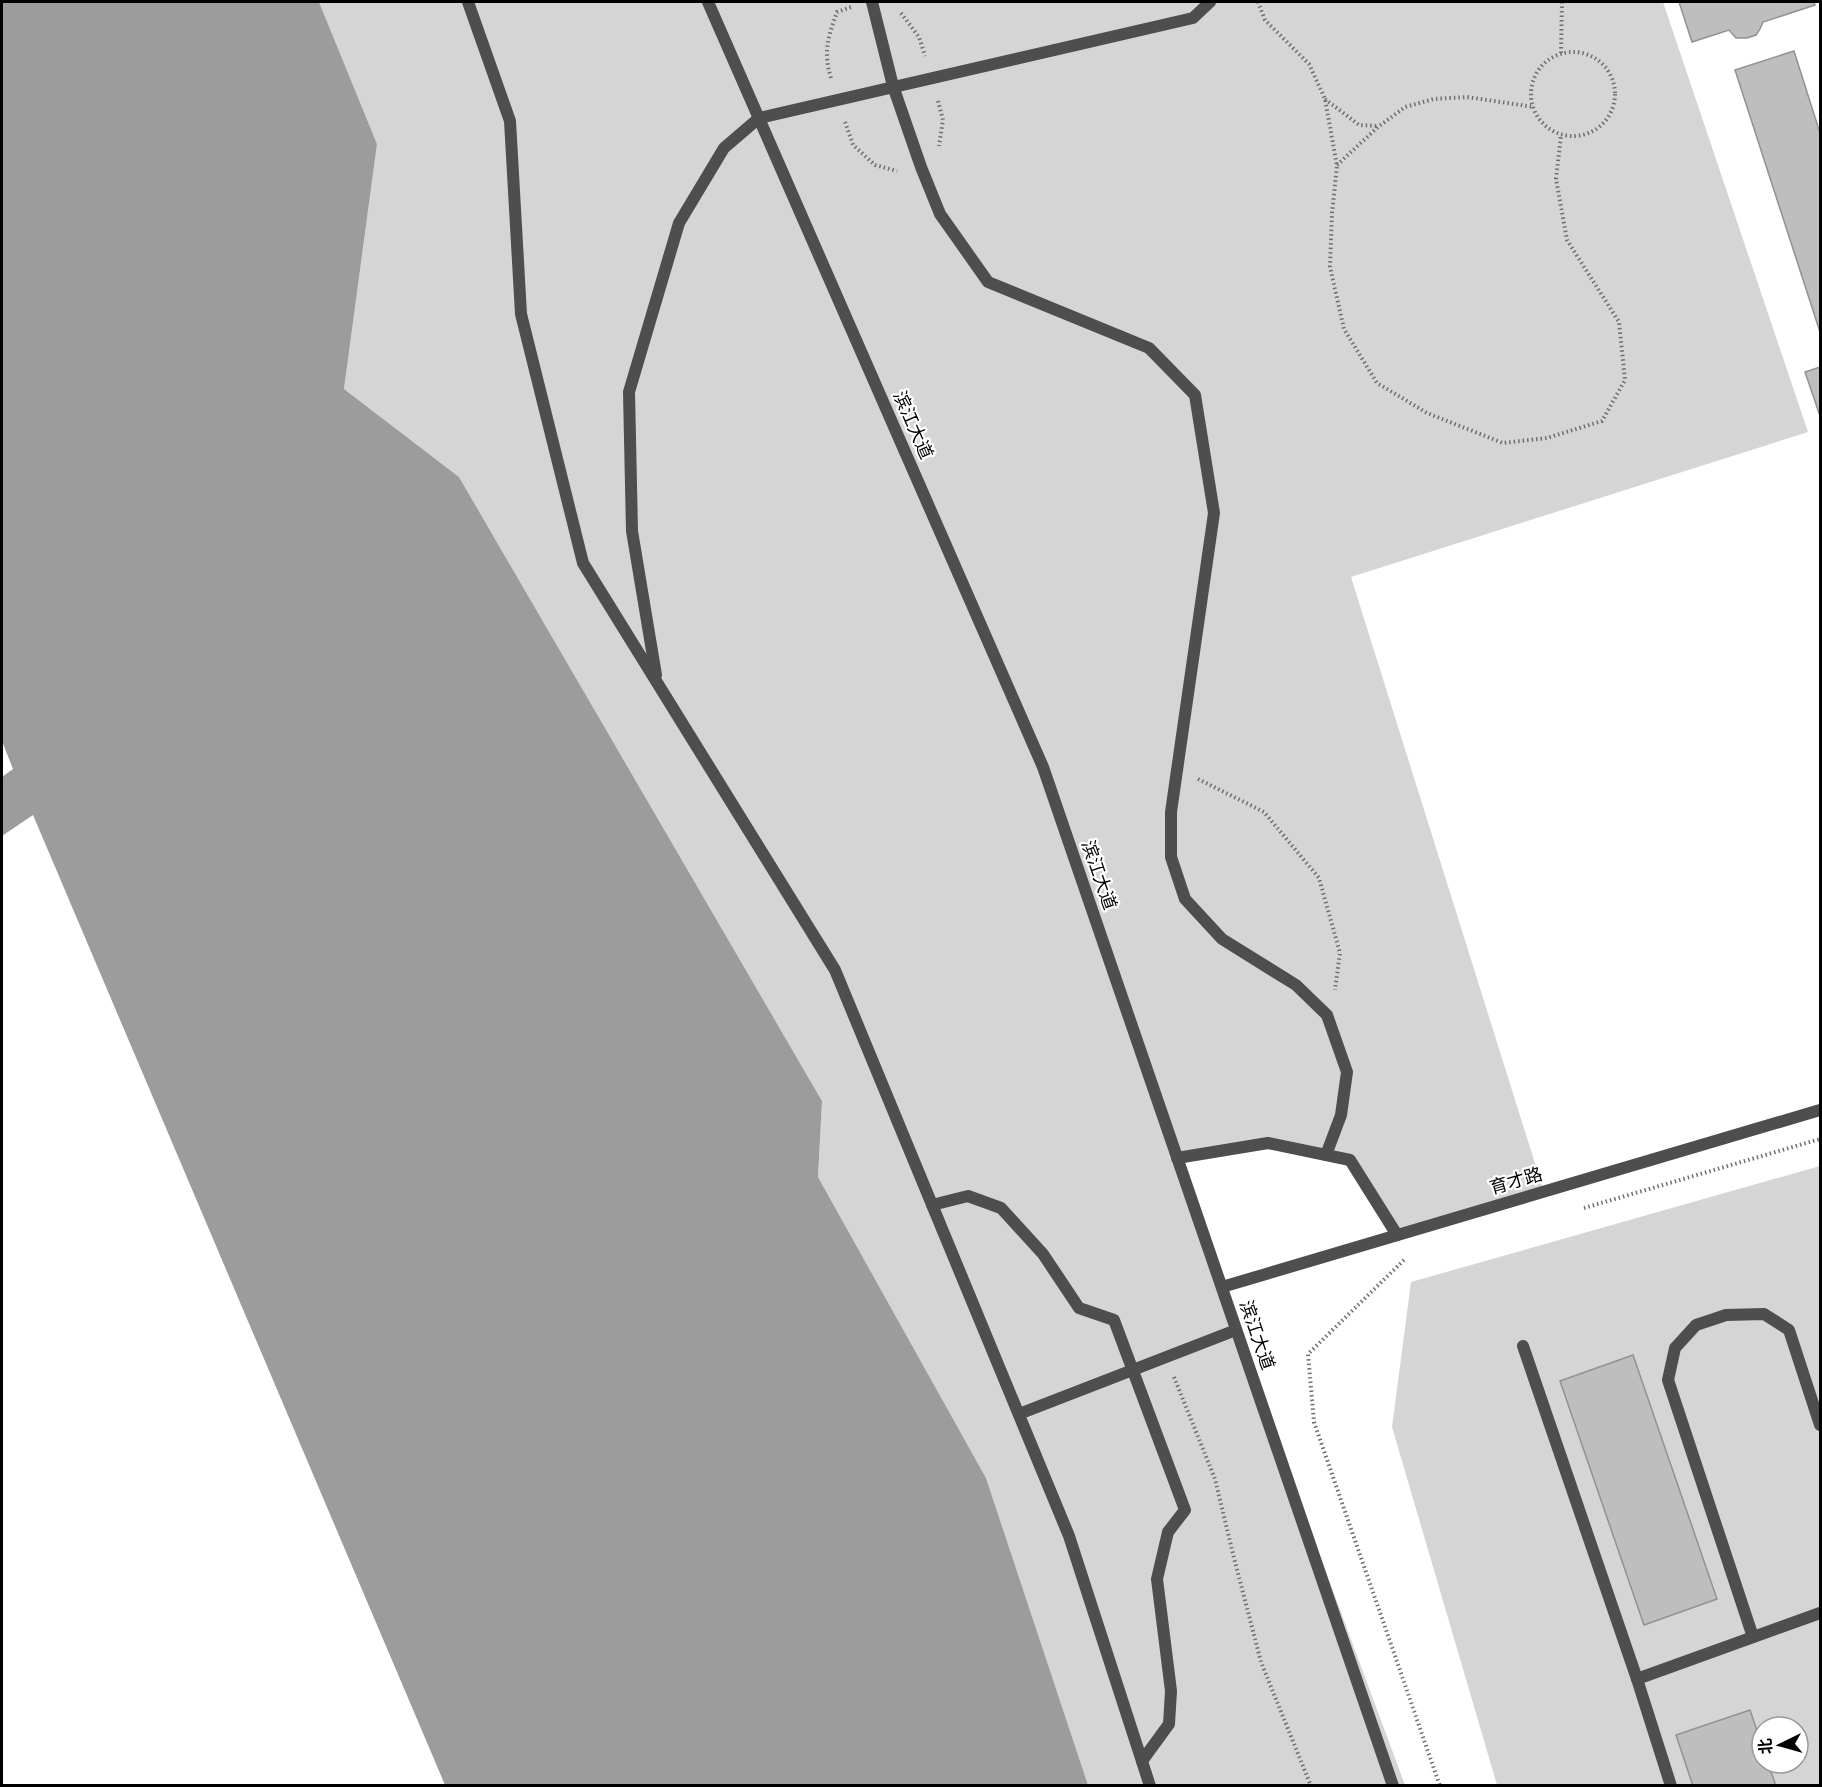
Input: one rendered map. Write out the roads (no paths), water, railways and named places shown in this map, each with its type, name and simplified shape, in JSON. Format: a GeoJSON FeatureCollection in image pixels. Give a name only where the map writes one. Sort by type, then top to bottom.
{"type":"FeatureCollection","features":[{"type":"Feature","properties":{"kind":"street"},"geometry":{"type":"LineString","coordinates":[[468,2],[510,122],[521,314],[583,563],[835,970],[1069,1536],[1150,1785]]}},
{"type":"Feature","properties":{"kind":"street","name":"滨江大道"},"geometry":{"type":"LineString","coordinates":[[708,2],[1043,767],[1393,1785]]}},
{"type":"Feature","properties":{"kind":"street"},"geometry":{"type":"LineString","coordinates":[[872,2],[893,87],[940,214],[988,282],[1149,348],[1195,395],[1214,513],[1172,812],[1171,857],[1185,899],[1222,939],[1296,985],[1327,1015],[1347,1072],[1341,1115],[1326,1155]]}},
{"type":"Feature","properties":{"kind":"street"},"geometry":{"type":"LineString","coordinates":[[657,682],[632,531],[628,392],[679,223],[724,148],[759,118],[1193,18],[1210,2]]}},
{"type":"Feature","properties":{"kind":"street","name":"育才路"},"geometry":{"type":"LineString","coordinates":[[1222,1287],[1821,1110]]}},
{"type":"Feature","properties":{"kind":"street"},"geometry":{"type":"LineString","coordinates":[[1177,1158],[1268,1143],[1350,1160],[1397,1235]]}},
{"type":"Feature","properties":{"kind":"street"},"geometry":{"type":"LineString","coordinates":[[932,1205],[968,1196],[1001,1208],[1043,1254],[1079,1308],[1114,1320],[1133,1370],[1185,1510],[1168,1532],[1157,1579],[1171,1691],[1169,1724],[1142,1761]]}},
{"type":"Feature","properties":{"kind":"street"},"geometry":{"type":"LineString","coordinates":[[1753,1637],[1668,1380],[1675,1348],[1696,1325],[1726,1315],[1764,1314],[1789,1330],[1821,1425]]}},
{"type":"Feature","properties":{"kind":"street"},"geometry":{"type":"LineString","coordinates":[[1019,1414],[1236,1330]]}},
{"type":"Feature","properties":{"kind":"street"},"geometry":{"type":"LineString","coordinates":[[1523,1346],[1671,1785]]}},
{"type":"Feature","properties":{"kind":"street"},"geometry":{"type":"LineString","coordinates":[[1637,1679],[1821,1613]]}}]}
